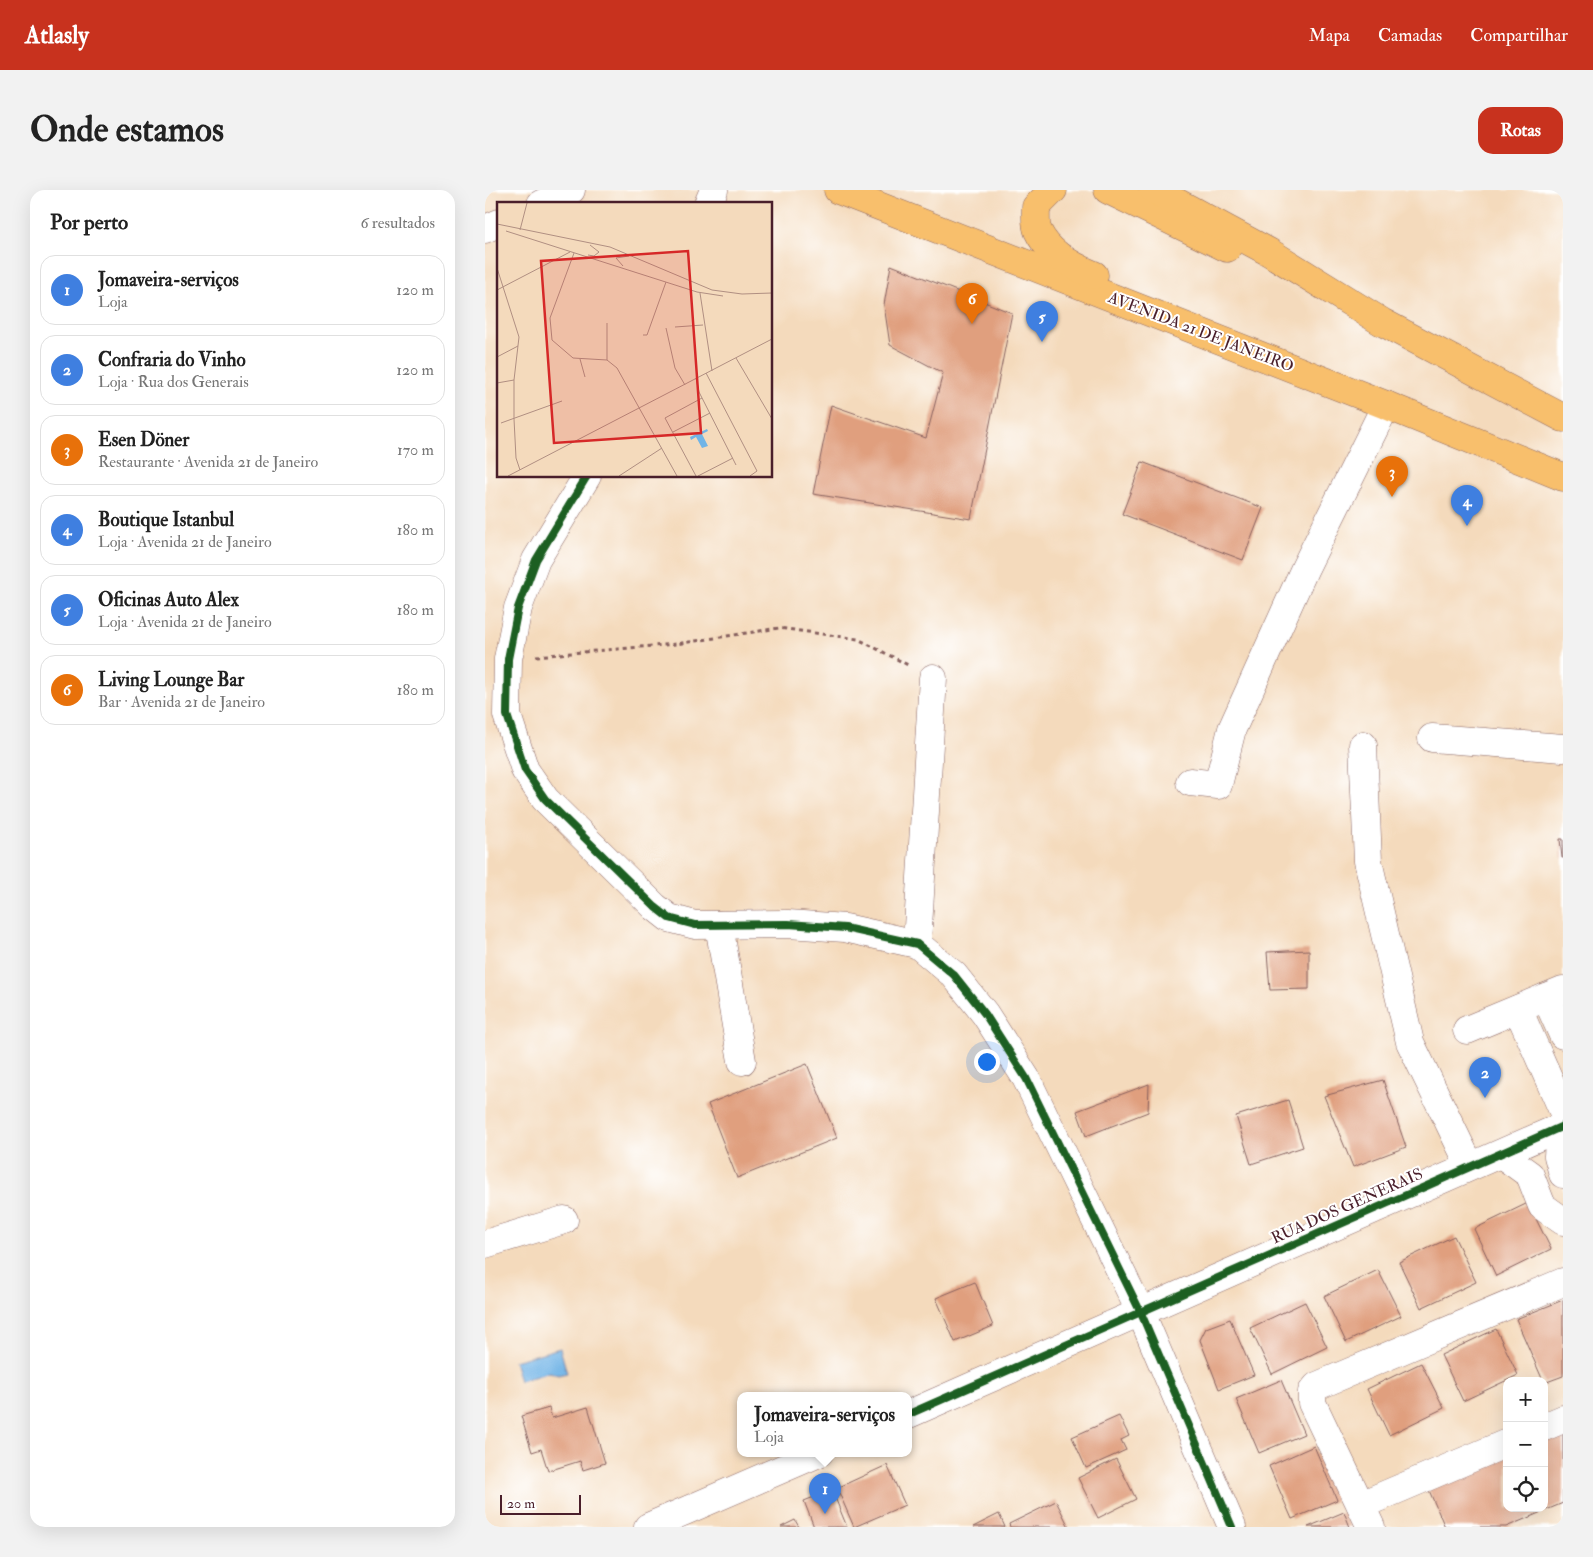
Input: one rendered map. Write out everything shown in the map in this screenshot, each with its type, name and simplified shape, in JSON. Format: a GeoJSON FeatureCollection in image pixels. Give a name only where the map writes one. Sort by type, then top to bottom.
{"type":"FeatureCollection","features":[{"type":"Feature","properties":{"kind":"main road","name":"AVENIDA 21 DE JANEIRO"},"geometry":{"type":"LineString","coordinates":[[838,190],[1386,404],[1563,477]]}},
{"type":"Feature","properties":{"kind":"main road"},"geometry":{"type":"LineString","coordinates":[[1053,190],[1036,207],[1037,230],[1051,249],[1070,264],[1353,392]]}},
{"type":"Feature","properties":{"kind":"main road"},"geometry":{"type":"LineString","coordinates":[[1108,190],[1382,322],[1563,418]]}},
{"type":"Feature","properties":{"kind":"main road"},"geometry":{"type":"LineString","coordinates":[[1154,190],[1269,252],[1382,322]]}},
{"type":"Feature","properties":{"kind":"street"},"geometry":{"type":"LineString","coordinates":[[545,202],[571,190]]}},
{"type":"Feature","properties":{"kind":"street"},"geometry":{"type":"LineString","coordinates":[[709,202],[714,190]]}},
{"type":"Feature","properties":{"kind":"street"},"geometry":{"type":"LineString","coordinates":[[485,229],[497,224]]}},
{"type":"Feature","properties":{"kind":"street"},"geometry":{"type":"LineString","coordinates":[[1190,782],[1218,785],[1232,729],[1242,705],[1305,568],[1386,404]]}},
{"type":"Feature","properties":{"kind":"street"},"geometry":{"type":"LineString","coordinates":[[586,478],[536,560],[518,608],[509,659],[507,715],[525,770],[545,799],[655,907],[669,918],[695,925],[788,924],[845,928],[917,944],[954,975],[985,1014],[1026,1078],[1141,1312],[1232,1527]]}},
{"type":"Feature","properties":{"kind":"street"},"geometry":{"type":"LineString","coordinates":[[917,944],[933,678]]}},
{"type":"Feature","properties":{"kind":"street"},"geometry":{"type":"LineString","coordinates":[[1432,738],[1563,748]]}},
{"type":"Feature","properties":{"kind":"street"},"geometry":{"type":"LineString","coordinates":[[1363,745],[1367,861],[1410,1042],[1470,1166]]}},
{"type":"Feature","properties":{"kind":"street"},"geometry":{"type":"LineString","coordinates":[[719,925],[742,1061]]}},
{"type":"Feature","properties":{"kind":"street"},"geometry":{"type":"LineString","coordinates":[[1467,1030],[1555,993],[1563,1035]]}},
{"type":"Feature","properties":{"kind":"street"},"geometry":{"type":"LineString","coordinates":[[1517,1009],[1562,1121],[1557,1156],[1563,1174]]}},
{"type":"Feature","properties":{"kind":"street","name":"RUA DOS GENERAIS"},"geometry":{"type":"LineString","coordinates":[[912,1413],[1501,1154],[1562,1121]]}},
{"type":"Feature","properties":{"kind":"street"},"geometry":{"type":"LineString","coordinates":[[1501,1154],[1530,1175],[1557,1212]]}},
{"type":"Feature","properties":{"kind":"street"},"geometry":{"type":"LineString","coordinates":[[485,1244],[564,1220]]}},
{"type":"Feature","properties":{"kind":"street"},"geometry":{"type":"LineString","coordinates":[[1503,1445],[1366,1516],[1312,1403],[1312,1392],[1317,1386],[1563,1282]]}},
{"type":"Feature","properties":{"kind":"street"},"geometry":{"type":"LineString","coordinates":[[1548,1425],[1563,1419]]}},
{"type":"Feature","properties":{"kind":"street"},"geometry":{"type":"LineString","coordinates":[[648,1527],[810,1457]]}},
{"type":"Feature","properties":{"kind":"path"},"geometry":{"type":"LineString","coordinates":[[509,659],[677,644],[779,628],[859,639],[933,678]]}},
{"type":"Feature","properties":{"kind":"water"},"geometry":{"type":"Polygon","coordinates":[[[560,1348],[567,1373],[558,1375],[550,1372],[520,1381],[514,1361],[560,1348]]]}},
{"type":"Feature","properties":{"kind":"building"},"geometry":{"type":"Polygon","coordinates":[[[891,265],[1012,313],[971,519],[813,494],[831,405],[926,438],[943,373],[890,345],[884,305],[891,265]]]}},
{"type":"Feature","properties":{"kind":"building"},"geometry":{"type":"Polygon","coordinates":[[[1142,462],[1263,508],[1243,560],[1122,514],[1142,462]]]}},
{"type":"Feature","properties":{"kind":"building"},"geometry":{"type":"Polygon","coordinates":[[[1560,839],[1563,839],[1563,858],[1562,858],[1560,839]]]}},
{"type":"Feature","properties":{"kind":"building"},"geometry":{"type":"Polygon","coordinates":[[[1309,950],[1309,989],[1270,990],[1267,952],[1309,950]]]}},
{"type":"Feature","properties":{"kind":"building"},"geometry":{"type":"Polygon","coordinates":[[[807,1064],[837,1138],[737,1178],[708,1104],[807,1064]]]}},
{"type":"Feature","properties":{"kind":"building"},"geometry":{"type":"Polygon","coordinates":[[[1383,1080],[1406,1147],[1353,1167],[1324,1096],[1383,1080]]]}},
{"type":"Feature","properties":{"kind":"building"},"geometry":{"type":"Polygon","coordinates":[[[1149,1084],[1148,1112],[1086,1136],[1077,1111],[1149,1084]]]}},
{"type":"Feature","properties":{"kind":"building"},"geometry":{"type":"Polygon","coordinates":[[[1288,1100],[1303,1147],[1251,1164],[1236,1116],[1288,1100]]]}},
{"type":"Feature","properties":{"kind":"building"},"geometry":{"type":"Polygon","coordinates":[[[1528,1203],[1551,1249],[1496,1276],[1474,1229],[1528,1203]]]}},
{"type":"Feature","properties":{"kind":"building"},"geometry":{"type":"Polygon","coordinates":[[[1454,1236],[1476,1282],[1421,1308],[1399,1262],[1454,1236]]]}},
{"type":"Feature","properties":{"kind":"building"},"geometry":{"type":"Polygon","coordinates":[[[1378,1270],[1401,1316],[1346,1342],[1324,1296],[1378,1270]]]}},
{"type":"Feature","properties":{"kind":"building"},"geometry":{"type":"Polygon","coordinates":[[[975,1282],[993,1326],[955,1342],[936,1298],[975,1282]]]}},
{"type":"Feature","properties":{"kind":"building"},"geometry":{"type":"Polygon","coordinates":[[[1563,1300],[1563,1376],[1548,1382],[1548,1377],[1541,1377],[1516,1319],[1563,1300]]]}},
{"type":"Feature","properties":{"kind":"building"},"geometry":{"type":"Polygon","coordinates":[[[1305,1302],[1327,1347],[1272,1374],[1250,1328],[1305,1302]]]}},
{"type":"Feature","properties":{"kind":"building"},"geometry":{"type":"Polygon","coordinates":[[[1230,1319],[1254,1375],[1219,1389],[1200,1340],[1206,1328],[1230,1319]]]}},
{"type":"Feature","properties":{"kind":"building"},"geometry":{"type":"Polygon","coordinates":[[[1496,1329],[1518,1375],[1503,1377],[1503,1382],[1463,1401],[1441,1355],[1496,1329]]]}},
{"type":"Feature","properties":{"kind":"building"},"geometry":{"type":"Polygon","coordinates":[[[1421,1363],[1444,1408],[1389,1435],[1367,1389],[1421,1363]]]}},
{"type":"Feature","properties":{"kind":"building"},"geometry":{"type":"Polygon","coordinates":[[[1281,1380],[1304,1434],[1259,1453],[1236,1399],[1281,1380]]]}},
{"type":"Feature","properties":{"kind":"building"},"geometry":{"type":"Polygon","coordinates":[[[588,1407],[605,1463],[583,1470],[580,1461],[548,1471],[541,1449],[532,1452],[521,1416],[549,1408],[552,1418],[588,1407]]]}},
{"type":"Feature","properties":{"kind":"building"},"geometry":{"type":"Polygon","coordinates":[[[1119,1416],[1129,1436],[1121,1440],[1126,1450],[1086,1468],[1072,1437],[1119,1416]]]}},
{"type":"Feature","properties":{"kind":"building"},"geometry":{"type":"Polygon","coordinates":[[[1563,1431],[1563,1503],[1548,1509],[1548,1467],[1548,1437],[1563,1431]]]}},
{"type":"Feature","properties":{"kind":"building"},"geometry":{"type":"Polygon","coordinates":[[[1314,1446],[1337,1500],[1292,1519],[1269,1466],[1314,1446]]]}},
{"type":"Feature","properties":{"kind":"building"},"geometry":{"type":"Polygon","coordinates":[[[1503,1457],[1503,1512],[1542,1512],[1506,1527],[1445,1527],[1428,1488],[1503,1457]]]}},
{"type":"Feature","properties":{"kind":"building"},"geometry":{"type":"Polygon","coordinates":[[[1116,1459],[1136,1499],[1098,1518],[1078,1478],[1116,1459]]]}},
{"type":"Feature","properties":{"kind":"building"},"geometry":{"type":"Polygon","coordinates":[[[887,1465],[905,1505],[854,1527],[837,1488],[887,1465]]]}},
{"type":"Feature","properties":{"kind":"building"},"geometry":{"type":"Polygon","coordinates":[[[832,1490],[847,1527],[814,1527],[804,1501],[832,1490]]]}},
{"type":"Feature","properties":{"kind":"building"},"geometry":{"type":"Polygon","coordinates":[[[1056,1501],[1069,1527],[1010,1527],[1009,1524],[1056,1501]]]}},
{"type":"Feature","properties":{"kind":"building"},"geometry":{"type":"Polygon","coordinates":[[[1344,1512],[1350,1527],[1308,1527],[1344,1512]]]}},
{"type":"Feature","properties":{"kind":"building"},"geometry":{"type":"Polygon","coordinates":[[[999,1514],[1005,1527],[973,1527],[999,1514]]]}},
{"type":"Feature","properties":{"kind":"building"},"geometry":{"type":"Polygon","coordinates":[[[795,1520],[799,1527],[781,1527],[795,1520]]]}},
{"type":"Feature","properties":{"kind":"cycle path"},"geometry":{"type":"LineString","coordinates":[[586,478],[536,560],[518,608],[508,659],[507,715],[525,770],[545,799],[655,907],[669,918],[695,925],[788,924],[845,928],[917,944],[954,975],[985,1014],[1026,1078],[1141,1313],[1232,1527]]}},
{"type":"Feature","properties":{"kind":"cycle path"},"geometry":{"type":"LineString","coordinates":[[912,1413],[1563,1126]]}},
{"type":"Feature","properties":{"kind":"place","name":"Living Lounge Bar"},"geometry":{"type":"Point","coordinates":[972,324]}},
{"type":"Feature","properties":{"kind":"place","name":"Oficinas Auto Alex"},"geometry":{"type":"Point","coordinates":[1042,342]}},
{"type":"Feature","properties":{"kind":"place","name":"Esen Döner"},"geometry":{"type":"Point","coordinates":[1392,497]}},
{"type":"Feature","properties":{"kind":"place","name":"Boutique Istanbul"},"geometry":{"type":"Point","coordinates":[1467,526]}},
{"type":"Feature","properties":{"kind":"place","name":"Confraria do Vinho"},"geometry":{"type":"Point","coordinates":[1485,1098]}},
{"type":"Feature","properties":{"kind":"place","name":"Jomaveira-serviços"},"geometry":{"type":"Point","coordinates":[825,1514]}}]}
